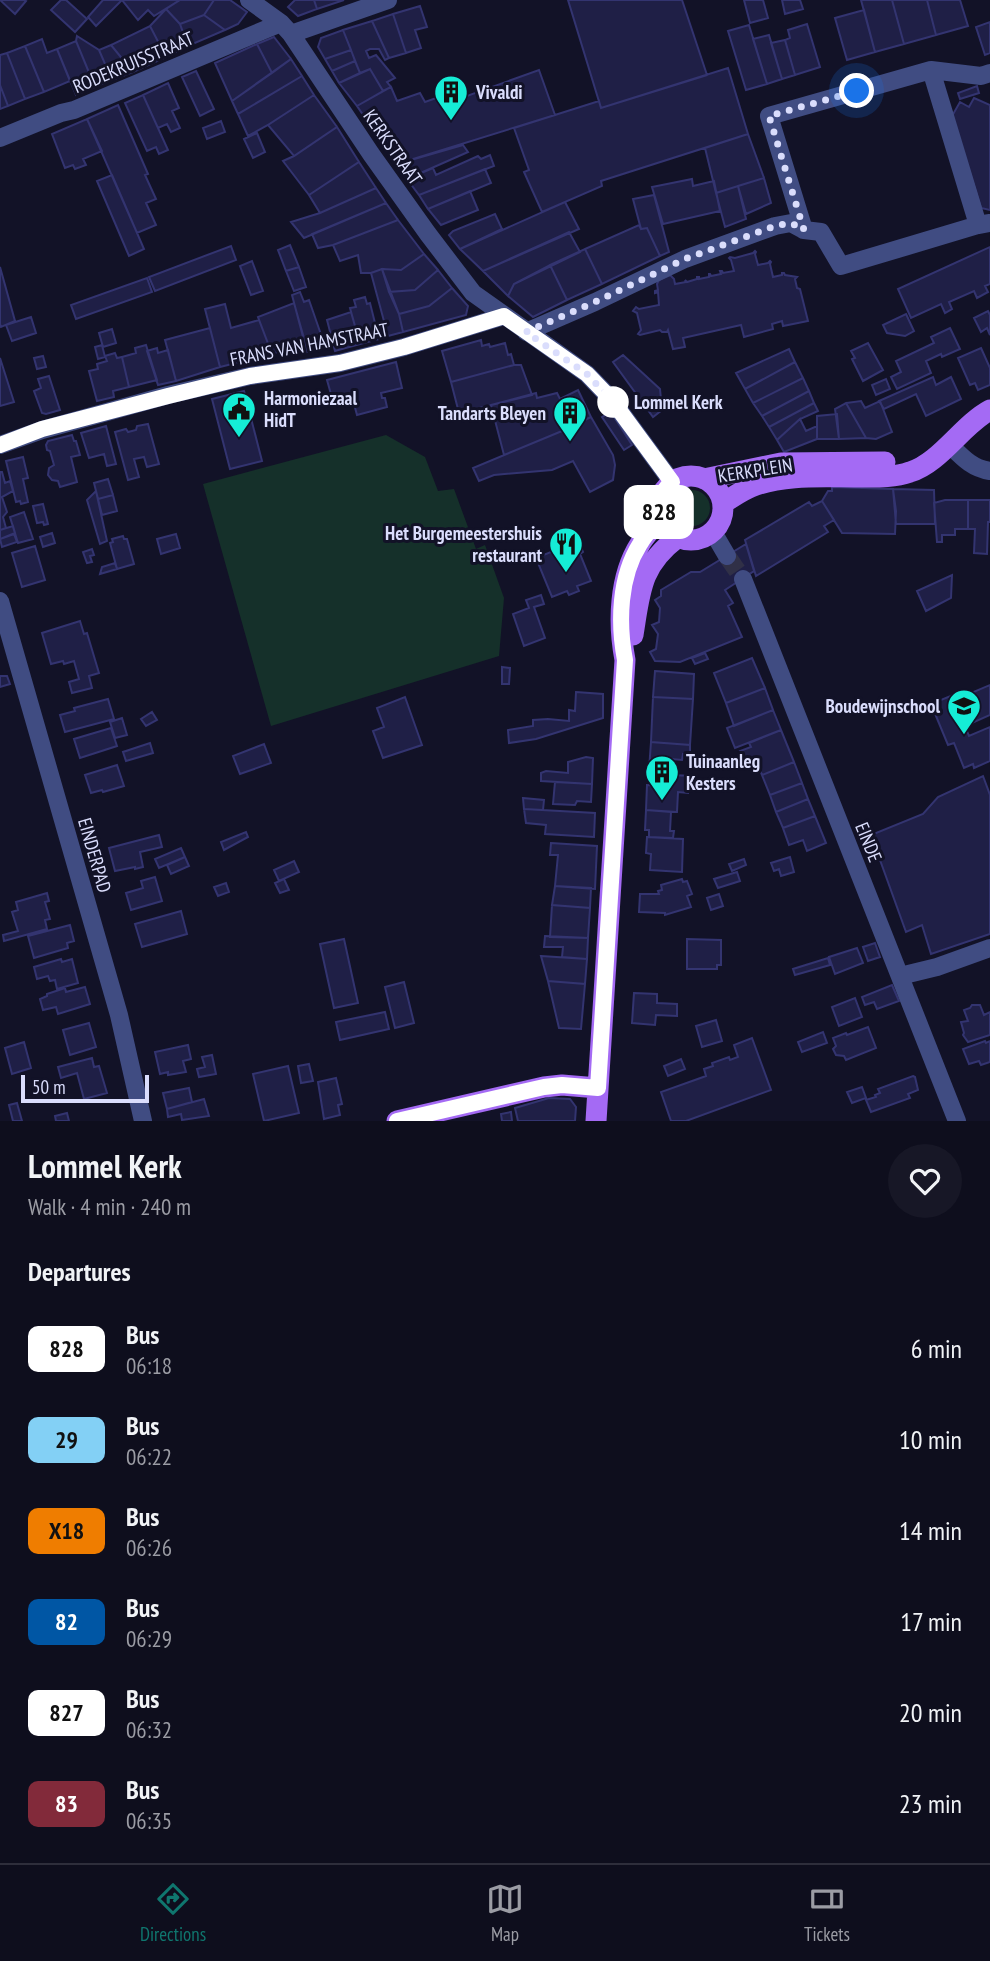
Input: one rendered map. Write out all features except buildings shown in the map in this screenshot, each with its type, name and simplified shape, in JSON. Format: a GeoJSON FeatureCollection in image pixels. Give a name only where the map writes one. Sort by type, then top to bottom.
{"type":"FeatureCollection","features":[{"type":"Feature","properties":{"kind":"main road"},"geometry":{"type":"LineString","coordinates":[[807,470],[931,459],[990,410]]}},
{"type":"Feature","properties":{"kind":"main road","name":"KERKPLEIN"},"geometry":{"type":"LineString","coordinates":[[704,479],[781,463],[807,470]]}},
{"type":"Feature","properties":{"kind":"main road","name":"KERKPLEIN"},"geometry":{"type":"LineString","coordinates":[[723,503],[750,487],[807,470]]}},
{"type":"Feature","properties":{"kind":"main road","name":"KERKPLEIN"},"geometry":{"type":"LineString","coordinates":[[672,482],[693,476],[713,485],[723,503],[723,514],[713,532]]}},
{"type":"Feature","properties":{"kind":"main road"},"geometry":{"type":"LineString","coordinates":[[672,482],[661,495],[659,503],[660,519],[667,530],[677,538],[690,541],[713,532]]}},
{"type":"Feature","properties":{"kind":"main road"},"geometry":{"type":"LineString","coordinates":[[596,1121],[625,660],[621,640],[621,613],[629,566],[640,544],[660,519]]}},
{"type":"Feature","properties":{"kind":"main road"},"geometry":{"type":"LineString","coordinates":[[625,660],[632,641],[639,594],[648,569],[655,557],[677,538]]}},
{"type":"Feature","properties":{"kind":"main road"},"geometry":{"type":"LineString","coordinates":[[397,1121],[544,1087],[562,1085],[598,1088]]}},
{"type":"Feature","properties":{"kind":"street","name":"KERKSTRAAT"},"geometry":{"type":"LineString","coordinates":[[249,0],[286,28],[428,234],[473,293],[504,316]]}},
{"type":"Feature","properties":{"kind":"street","name":"RODEKRUISSTRAAT"},"geometry":{"type":"LineString","coordinates":[[0,138],[286,28],[388,0]]}},
{"type":"Feature","properties":{"kind":"street"},"geometry":{"type":"LineString","coordinates":[[526,332],[685,259],[775,226],[791,223],[804,230],[821,232],[841,266],[984,224],[931,70]]}},
{"type":"Feature","properties":{"kind":"street"},"geometry":{"type":"LineString","coordinates":[[804,230],[769,116],[931,70],[981,76],[990,73]]}},
{"type":"Feature","properties":{"kind":"street"},"geometry":{"type":"LineString","coordinates":[[504,316],[587,374],[611,399],[672,482]]}},
{"type":"Feature","properties":{"kind":"street","name":"FRANS VAN HAMSTRAAT"},"geometry":{"type":"LineString","coordinates":[[0,445],[42,429],[168,396],[250,376],[340,363],[404,347],[504,316]]}},
{"type":"Feature","properties":{"kind":"street"},"geometry":{"type":"LineString","coordinates":[[950,445],[977,469],[990,471]]}},
{"type":"Feature","properties":{"kind":"street"},"geometry":{"type":"LineString","coordinates":[[713,532],[727,556]]}},
{"type":"Feature","properties":{"kind":"street","name":"EINDE"},"geometry":{"type":"LineString","coordinates":[[743,579],[957,1121]]}},
{"type":"Feature","properties":{"kind":"street","name":"EINDERPAD"},"geometry":{"type":"LineString","coordinates":[[0,601],[4,628],[119,1015],[143,1121]]}},
{"type":"Feature","properties":{"kind":"street"},"geometry":{"type":"LineString","coordinates":[[900,976],[937,967],[990,948]]}},
{"type":"Feature","properties":{"kind":"green space"},"geometry":{"type":"Polygon","coordinates":[[[386,435],[425,457],[438,491],[454,489],[476,549],[485,545],[504,598],[499,656],[271,726],[203,484],[386,435]]]}},
{"type":"Feature","properties":{"kind":"green space"},"geometry":{"type":"Polygon","coordinates":[[[692,490],[705,495],[710,508],[705,521],[692,526],[679,521],[674,508],[679,495],[692,490]]]}},
{"type":"Feature","properties":{"kind":"tunnel"},"geometry":{"type":"LineString","coordinates":[[727,556],[743,579]]}},
{"type":"Feature","properties":{"kind":"bus line","name":"828"},"geometry":{"type":"LineString","coordinates":[[0,445],[42,429],[168,396],[250,376],[340,363],[436,338],[504,316],[587,374],[611,399],[672,482],[661,495],[660,519],[640,544],[629,566],[621,613],[621,640],[625,660],[598,1088],[562,1085],[544,1087],[397,1121]]}},
{"type":"Feature","properties":{"kind":"place","name":"Vivaldi"},"geometry":{"type":"Point","coordinates":[451,122]}},
{"type":"Feature","properties":{"kind":"place","name":"Lommel Kerk"},"geometry":{"type":"Point","coordinates":[613,402]}},
{"type":"Feature","properties":{"kind":"place","name":"Harmoniezaal HidT"},"geometry":{"type":"Point","coordinates":[239,439]}},
{"type":"Feature","properties":{"kind":"place","name":"Tandarts Bleyen"},"geometry":{"type":"Point","coordinates":[570,443]}},
{"type":"Feature","properties":{"kind":"place","name":"Het Burgemeestershuis restaurant"},"geometry":{"type":"Point","coordinates":[566,574]}},
{"type":"Feature","properties":{"kind":"place","name":"Boudewijnschool"},"geometry":{"type":"Point","coordinates":[964,736]}},
{"type":"Feature","properties":{"kind":"place","name":"Tuinaanleg Kesters"},"geometry":{"type":"Point","coordinates":[662,802]}},
{"type":"Feature","properties":{"kind":"route"},"geometry":{"type":"LineString","coordinates":[[613,402],[587,374],[526,332],[685,259],[775,226],[791,223],[804,230],[769,116],[857,91]]}}]}
